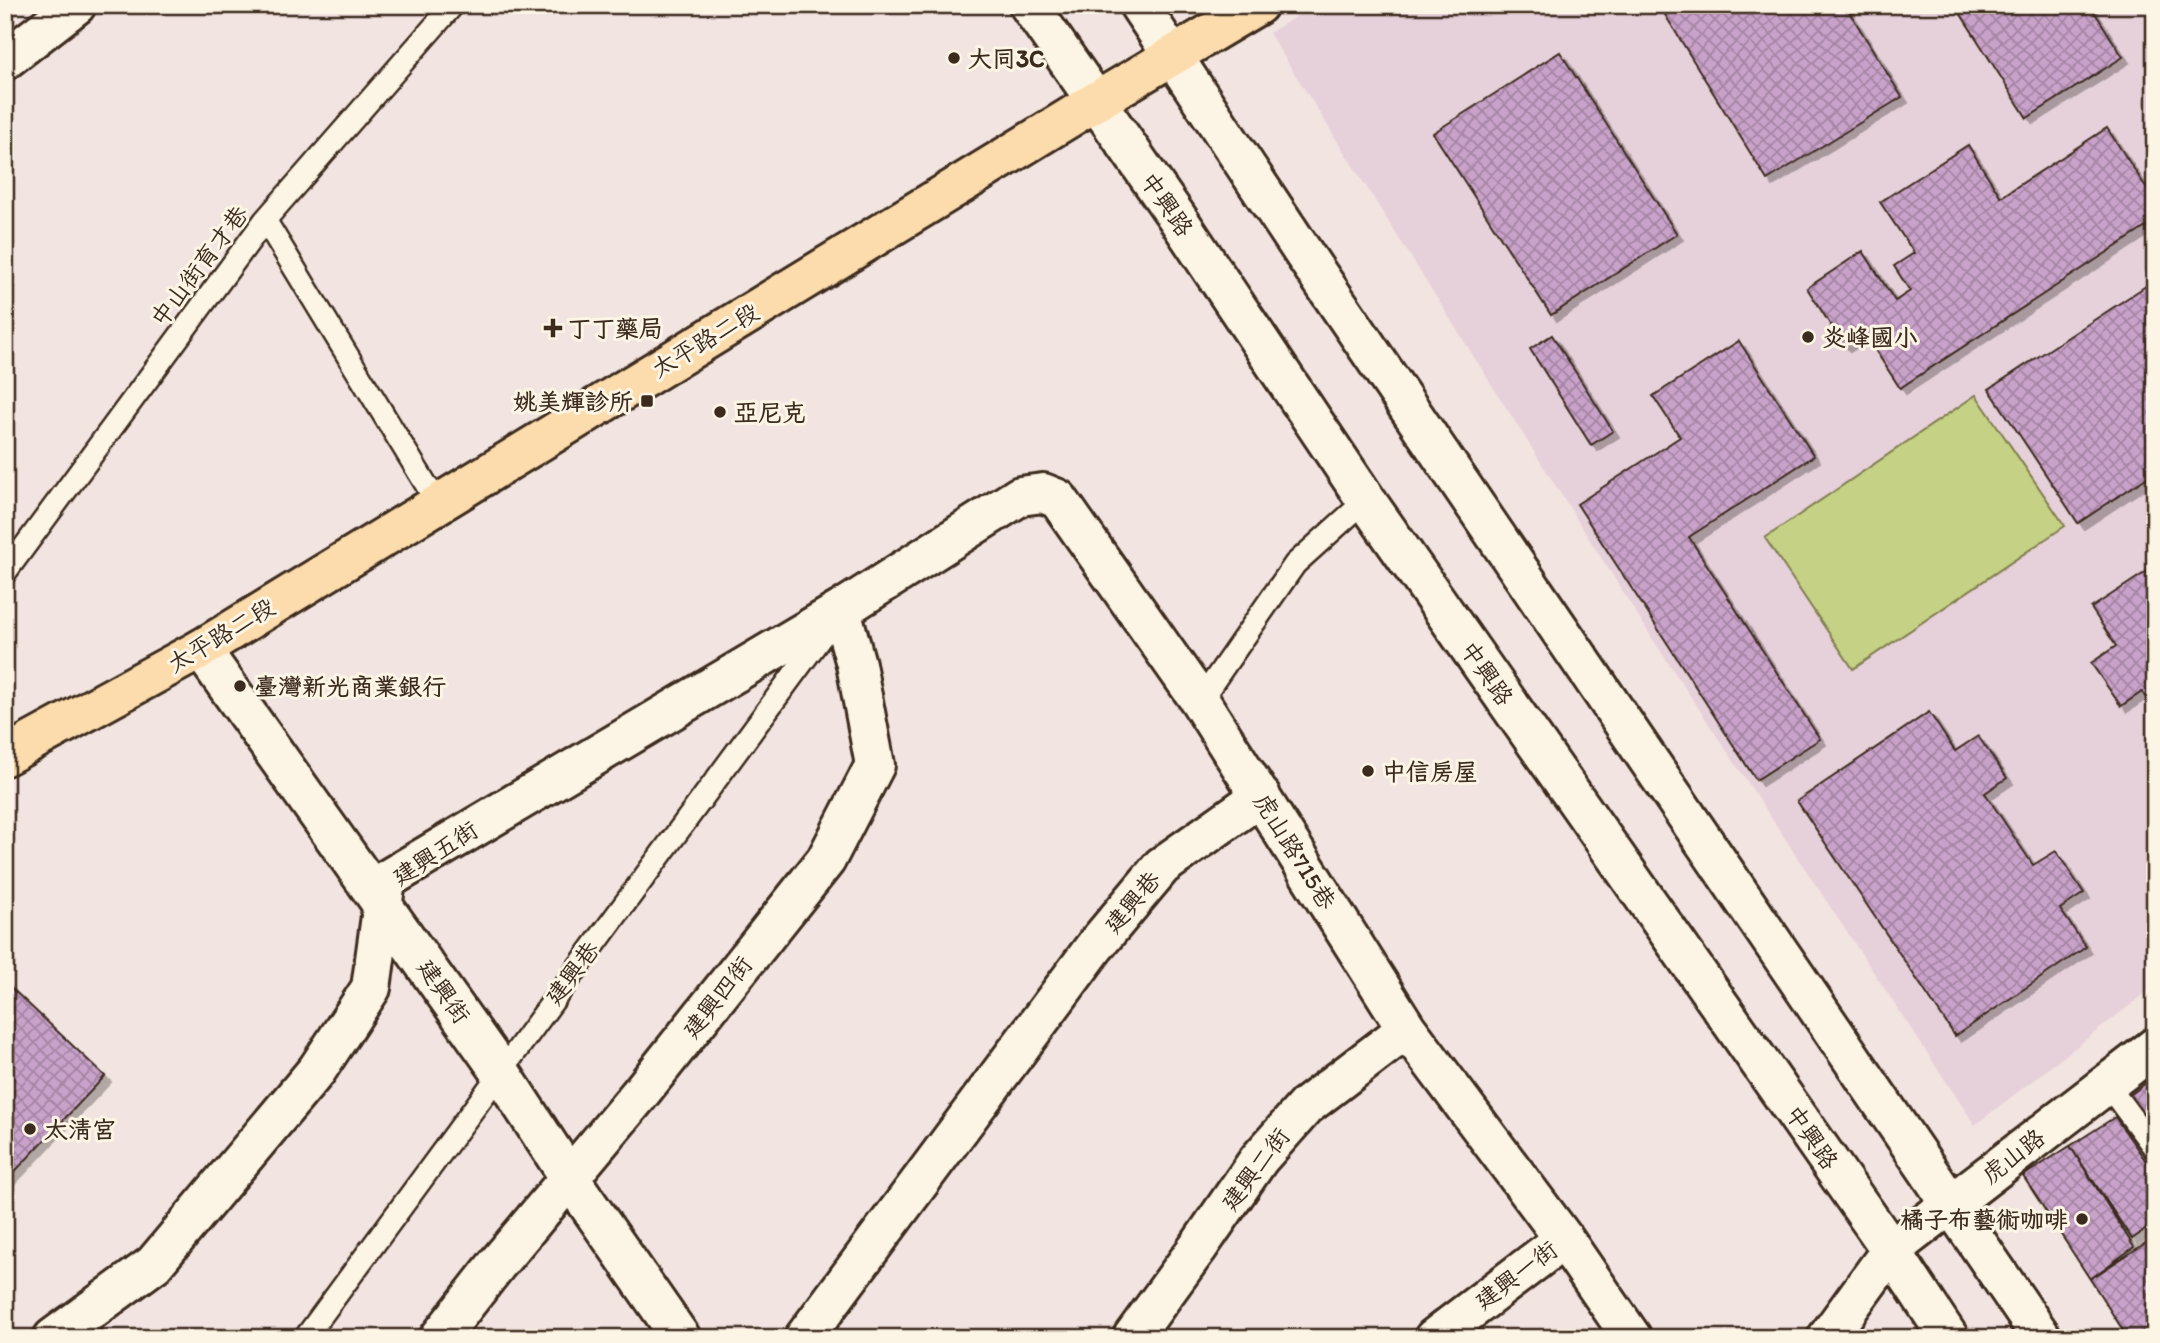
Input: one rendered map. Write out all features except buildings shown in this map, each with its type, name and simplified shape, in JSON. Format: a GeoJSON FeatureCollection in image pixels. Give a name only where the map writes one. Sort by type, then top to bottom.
{"type":"FeatureCollection","features":[{"type":"Feature","properties":{"kind":"main road","name":"太平路二段"},"geometry":{"type":"LineString","coordinates":[[5,756],[201,649],[1258,5]]}},
{"type":"Feature","properties":{"kind":"street"},"geometry":{"type":"LineString","coordinates":[[5,60],[76,5]]}},
{"type":"Feature","properties":{"kind":"street","name":"中興路"},"geometry":{"type":"LineString","coordinates":[[1029,5],[1176,216],[1366,500],[1891,1250],[1949,1338]]}},
{"type":"Feature","properties":{"kind":"street"},"geometry":{"type":"LineString","coordinates":[[1139,5],[1313,268],[2042,1338]]}},
{"type":"Feature","properties":{"kind":"street","name":"虎山路715巷"},"geometry":{"type":"LineString","coordinates":[[910,564],[1020,496],[1043,493],[1058,499],[1200,701],[1407,1029],[1564,1238],[1632,1338]]}},
{"type":"Feature","properties":{"kind":"street","name":"建興五街"},"geometry":{"type":"LineString","coordinates":[[53,1338],[154,1264],[317,1070],[371,988],[386,880],[841,610],[910,564]]}},
{"type":"Feature","properties":{"kind":"street","name":"建興四街"},"geometry":{"type":"LineString","coordinates":[[439,1338],[638,1096],[826,860],[875,765],[856,664],[841,610]]}},
{"type":"Feature","properties":{"kind":"street","name":"建興街"},"geometry":{"type":"LineString","coordinates":[[201,649],[500,1071],[569,1177],[681,1338]]}},
{"type":"Feature","properties":{"kind":"street","name":"建興巷"},"geometry":{"type":"LineString","coordinates":[[804,1338],[1096,946],[1162,866],[1261,796]]}},
{"type":"Feature","properties":{"kind":"street","name":"建興二街"},"geometry":{"type":"LineString","coordinates":[[1132,1338],[1259,1159],[1306,1106],[1407,1029]]}},
{"type":"Feature","properties":{"kind":"street","name":"虎山路"},"geometry":{"type":"LineString","coordinates":[[1826,1338],[1891,1250],[2155,1047]]}},
{"type":"Feature","properties":{"kind":"street","name":"建興一街"},"geometry":{"type":"LineString","coordinates":[[1434,1338],[1564,1238]]}},
{"type":"Feature","properties":{"kind":"lane","name":"中山街育才巷"},"geometry":{"type":"LineString","coordinates":[[5,572],[265,220],[453,5]]}},
{"type":"Feature","properties":{"kind":"lane"},"geometry":{"type":"LineString","coordinates":[[265,220],[439,504]]}},
{"type":"Feature","properties":{"kind":"lane"},"geometry":{"type":"LineString","coordinates":[[1200,701],[1294,564],[1366,500]]}},
{"type":"Feature","properties":{"kind":"lane","name":"建興巷"},"geometry":{"type":"LineString","coordinates":[[305,1338],[841,610]]}},
{"type":"Feature","properties":{"kind":"lane"},"geometry":{"type":"LineString","coordinates":[[2106,1083],[2155,1149]]}},
{"type":"Feature","properties":{"kind":"shaded area","name":"炎峰國小"},"geometry":{"type":"Polygon","coordinates":[[[1315,5],[2155,5],[2155,986],[1975,1125],[1654,641],[1269,33],[1315,5]]]}},
{"type":"Feature","properties":{"kind":"green space"},"geometry":{"type":"Polygon","coordinates":[[[1976,395],[2065,526],[1853,669],[1765,538],[1976,395]]]}},
{"type":"Feature","properties":{"kind":"place","name":"大同3C"},"geometry":{"type":"Point","coordinates":[954,58]}},
{"type":"Feature","properties":{"kind":"place","name":"丁丁藥局"},"geometry":{"type":"Point","coordinates":[553,328]}},
{"type":"Feature","properties":{"kind":"place","name":"炎峰國小"},"geometry":{"type":"Point","coordinates":[1808,337]}},
{"type":"Feature","properties":{"kind":"place","name":"姚美輝診所"},"geometry":{"type":"Point","coordinates":[647,401]}},
{"type":"Feature","properties":{"kind":"place","name":"亞尼克"},"geometry":{"type":"Point","coordinates":[720,412]}},
{"type":"Feature","properties":{"kind":"place","name":"臺灣新光商業銀行"},"geometry":{"type":"Point","coordinates":[240,686]}},
{"type":"Feature","properties":{"kind":"place","name":"中信房屋"},"geometry":{"type":"Point","coordinates":[1368,771]}},
{"type":"Feature","properties":{"kind":"place","name":"太清宮"},"geometry":{"type":"Point","coordinates":[30,1129]}},
{"type":"Feature","properties":{"kind":"place","name":"橘子布藝術咖啡"},"geometry":{"type":"Point","coordinates":[2082,1219]}}]}
